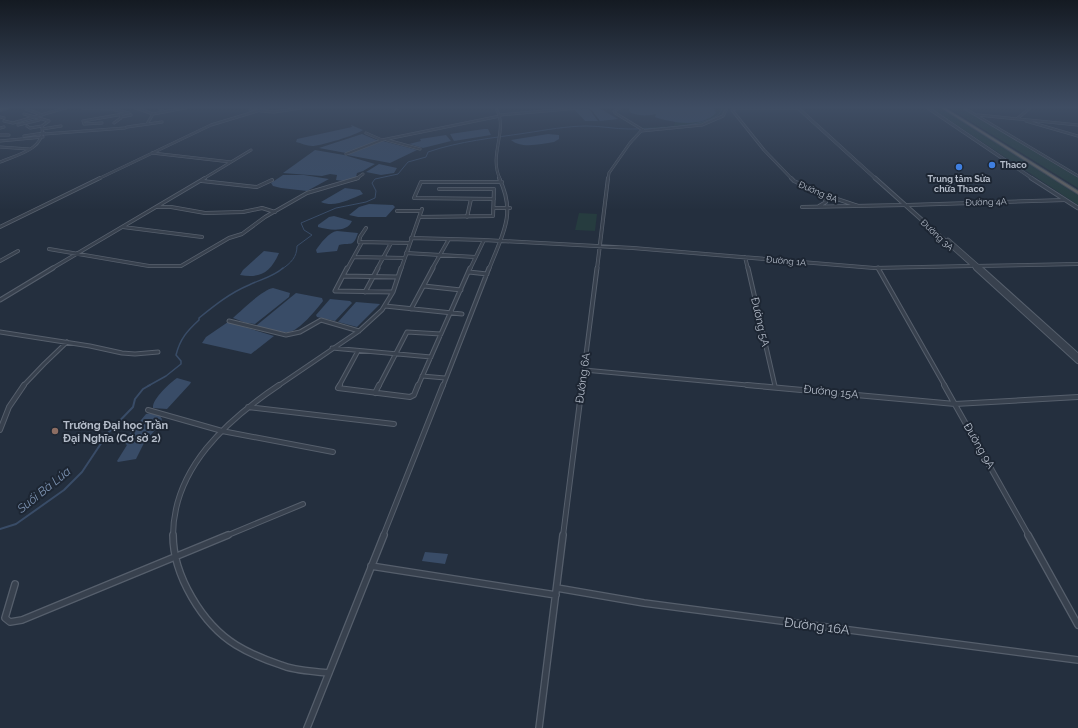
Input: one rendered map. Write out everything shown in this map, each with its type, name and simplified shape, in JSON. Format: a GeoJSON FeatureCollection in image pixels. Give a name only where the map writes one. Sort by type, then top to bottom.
{"type":"FeatureCollection","features":[{"type":"Feature","properties":{"kind":"highway"},"geometry":{"type":"LineString","coordinates":[[999,142],[1078,192]]}},
{"type":"Feature","properties":{"kind":"street"},"geometry":{"type":"LineString","coordinates":[[0,162],[30,149],[39,142]]}},
{"type":"Feature","properties":{"kind":"street"},"geometry":{"type":"LineString","coordinates":[[0,228],[174,142]]}},
{"type":"Feature","properties":{"kind":"street"},"geometry":{"type":"LineString","coordinates":[[346,154],[377,142]]}},
{"type":"Feature","properties":{"kind":"street"},"geometry":{"type":"LineString","coordinates":[[396,142],[420,149]]}},
{"type":"Feature","properties":{"kind":"street"},"geometry":{"type":"LineString","coordinates":[[306,728],[506,226],[510,208],[508,197],[496,170],[495,154],[498,142]]}},
{"type":"Feature","properties":{"kind":"street","name":"Đường 6A"},"geometry":{"type":"LineString","coordinates":[[539,728],[609,173],[631,142]]}},
{"type":"Feature","properties":{"kind":"street","name":"Đường 8A"},"geometry":{"type":"LineString","coordinates":[[758,142],[791,178],[802,186],[858,206]]}},
{"type":"Feature","properties":{"kind":"street","name":"Đường 3A"},"geometry":{"type":"LineString","coordinates":[[836,142],[1078,361]]}},
{"type":"Feature","properties":{"kind":"street","name":"Đường 3A"},"geometry":{"type":"LineString","coordinates":[[838,142],[906,205]]}},
{"type":"Feature","properties":{"kind":"street"},"geometry":{"type":"LineString","coordinates":[[979,142],[1078,208]]}},
{"type":"Feature","properties":{"kind":"street"},"geometry":{"type":"LineString","coordinates":[[1022,142],[1078,176]]}},
{"type":"Feature","properties":{"kind":"street"},"geometry":{"type":"LineString","coordinates":[[0,147],[30,149]]}},
{"type":"Feature","properties":{"kind":"street"},"geometry":{"type":"LineString","coordinates":[[0,300],[251,150]]}},
{"type":"Feature","properties":{"kind":"street"},"geometry":{"type":"LineString","coordinates":[[150,153],[232,162]]}},
{"type":"Feature","properties":{"kind":"street"},"geometry":{"type":"LineString","coordinates":[[49,249],[77,255],[149,266],[181,266],[229,238],[242,234],[307,193],[356,179],[364,174]]}},
{"type":"Feature","properties":{"kind":"street"},"geometry":{"type":"LineString","coordinates":[[201,181],[257,186],[272,180]]}},
{"type":"Feature","properties":{"kind":"street"},"geometry":{"type":"LineString","coordinates":[[494,199],[414,198],[421,182],[502,182]]}},
{"type":"Feature","properties":{"kind":"street"},"geometry":{"type":"LineString","coordinates":[[419,217],[491,217],[494,208],[495,190],[493,188],[439,189]]}},
{"type":"Feature","properties":{"kind":"street"},"geometry":{"type":"LineString","coordinates":[[815,207],[826,202],[822,194]]}},
{"type":"Feature","properties":{"kind":"street"},"geometry":{"type":"LineString","coordinates":[[467,217],[471,199]]}},
{"type":"Feature","properties":{"kind":"street","name":"Đường 4A"},"geometry":{"type":"LineString","coordinates":[[802,207],[1065,200]]}},
{"type":"Feature","properties":{"kind":"street"},"geometry":{"type":"LineString","coordinates":[[155,208],[171,207],[205,213],[243,212],[262,208],[275,212]]}},
{"type":"Feature","properties":{"kind":"street"},"geometry":{"type":"LineString","coordinates":[[494,208],[510,208]]}},
{"type":"Feature","properties":{"kind":"street"},"geometry":{"type":"LineString","coordinates":[[328,673],[282,666],[236,645],[211,625],[195,602],[182,578],[176,556],[173,525],[179,494],[200,455],[212,440],[248,407],[332,348],[359,331],[385,306],[393,292],[421,210],[397,211]]}},
{"type":"Feature","properties":{"kind":"street"},"geometry":{"type":"LineString","coordinates":[[123,227],[202,237]]}},
{"type":"Feature","properties":{"kind":"street"},"geometry":{"type":"LineString","coordinates":[[366,228],[358,241],[410,243]]}},
{"type":"Feature","properties":{"kind":"street","name":"Đường 1A"},"geometry":{"type":"LineString","coordinates":[[411,238],[500,240],[601,246],[878,268],[1078,264]]}},
{"type":"Feature","properties":{"kind":"street"},"geometry":{"type":"LineString","coordinates":[[411,309],[449,239]]}},
{"type":"Feature","properties":{"kind":"street"},"geometry":{"type":"LineString","coordinates":[[358,351],[338,388],[410,397],[414,395],[475,257],[484,240]]}},
{"type":"Feature","properties":{"kind":"street"},"geometry":{"type":"LineString","coordinates":[[362,242],[335,291],[393,292]]}},
{"type":"Feature","properties":{"kind":"street"},"geometry":{"type":"LineString","coordinates":[[365,292],[391,243]]}},
{"type":"Feature","properties":{"kind":"street"},"geometry":{"type":"LineString","coordinates":[[0,261],[18,251]]}},
{"type":"Feature","properties":{"kind":"street"},"geometry":{"type":"LineString","coordinates":[[406,253],[475,257]]}},
{"type":"Feature","properties":{"kind":"street"},"geometry":{"type":"LineString","coordinates":[[354,257],[404,258]]}},
{"type":"Feature","properties":{"kind":"street","name":"Đường 5A"},"geometry":{"type":"LineString","coordinates":[[745,257],[775,386]]}},
{"type":"Feature","properties":{"kind":"street","name":"Đường 3A"},"geometry":{"type":"LineString","coordinates":[[973,266],[1078,356]]}},
{"type":"Feature","properties":{"kind":"street","name":"Đường 9A"},"geometry":{"type":"LineString","coordinates":[[878,268],[1078,625]]}},
{"type":"Feature","properties":{"kind":"street"},"geometry":{"type":"LineString","coordinates":[[469,272],[487,274]]}},
{"type":"Feature","properties":{"kind":"street"},"geometry":{"type":"LineString","coordinates":[[343,276],[398,277]]}},
{"type":"Feature","properties":{"kind":"street"},"geometry":{"type":"LineString","coordinates":[[424,286],[461,290]]}},
{"type":"Feature","properties":{"kind":"street"},"geometry":{"type":"LineString","coordinates":[[385,306],[462,314]]}},
{"type":"Feature","properties":{"kind":"street"},"geometry":{"type":"LineString","coordinates":[[229,321],[286,335],[292,335],[304,330],[321,320],[359,331]]}},
{"type":"Feature","properties":{"kind":"street"},"geometry":{"type":"LineString","coordinates":[[0,332],[66,342],[122,353],[135,354],[158,352]]}},
{"type":"Feature","properties":{"kind":"street"},"geometry":{"type":"LineString","coordinates":[[375,393],[408,332],[441,334]]}},
{"type":"Feature","properties":{"kind":"street"},"geometry":{"type":"LineString","coordinates":[[0,430],[10,405],[22,387],[33,373],[66,342]]}},
{"type":"Feature","properties":{"kind":"street"},"geometry":{"type":"LineString","coordinates":[[332,348],[431,357]]}},
{"type":"Feature","properties":{"kind":"street","name":"Đường 15A"},"geometry":{"type":"LineString","coordinates":[[584,370],[775,386],[955,404],[1078,397]]}},
{"type":"Feature","properties":{"kind":"street"},"geometry":{"type":"LineString","coordinates":[[422,376],[445,378]]}},
{"type":"Feature","properties":{"kind":"street"},"geometry":{"type":"LineString","coordinates":[[248,407],[394,424]]}},
{"type":"Feature","properties":{"kind":"street"},"geometry":{"type":"LineString","coordinates":[[148,410],[222,431],[333,452]]}},
{"type":"Feature","properties":{"kind":"street"},"geometry":{"type":"LineString","coordinates":[[15,584],[5,618],[10,622],[22,620],[303,504]]}},
{"type":"Feature","properties":{"kind":"street"},"geometry":{"type":"LineString","coordinates":[[371,566],[556,595]]}},
{"type":"Feature","properties":{"kind":"street","name":"Đường 16A"},"geometry":{"type":"LineString","coordinates":[[557,588],[644,603],[1078,660]]}},
{"type":"Feature","properties":{"kind":"green space"},"geometry":{"type":"Polygon","coordinates":[[[982,142],[994,142],[1078,195],[1078,205],[982,142]]]}},
{"type":"Feature","properties":{"kind":"green space"},"geometry":{"type":"Polygon","coordinates":[[[1004,142],[1018,142],[1078,178],[1078,188],[1004,142]]]}},
{"type":"Feature","properties":{"kind":"green space"},"geometry":{"type":"Polygon","coordinates":[[[579,213],[597,214],[595,231],[575,230],[579,213]]]}},
{"type":"Feature","properties":{"kind":"water"},"geometry":{"type":"Polygon","coordinates":[[[296,142],[330,142],[316,146],[296,142]]]}},
{"type":"Feature","properties":{"kind":"water"},"geometry":{"type":"Polygon","coordinates":[[[338,142],[376,142],[346,153],[319,148],[338,142]]]}},
{"type":"Feature","properties":{"kind":"water"},"geometry":{"type":"Polygon","coordinates":[[[380,142],[387,142],[417,150],[390,163],[347,155],[380,142]]]}},
{"type":"Feature","properties":{"kind":"water"},"geometry":{"type":"Polygon","coordinates":[[[417,142],[447,142],[423,148],[409,144],[417,142]]]}},
{"type":"Feature","properties":{"kind":"water"},"geometry":{"type":"Polygon","coordinates":[[[514,142],[554,142],[537,145],[514,142]]]}},
{"type":"Feature","properties":{"kind":"water"},"geometry":{"type":"Polygon","coordinates":[[[315,150],[344,155],[375,164],[357,173],[356,177],[344,181],[336,180],[337,175],[330,174],[322,176],[283,173],[315,150]]]}},
{"type":"Feature","properties":{"kind":"water"},"geometry":{"type":"Polygon","coordinates":[[[379,164],[397,168],[394,173],[381,175],[366,172],[379,164]]]}},
{"type":"Feature","properties":{"kind":"water"},"geometry":{"type":"Polygon","coordinates":[[[283,175],[304,175],[329,179],[307,191],[273,186],[271,183],[283,175]]]}},
{"type":"Feature","properties":{"kind":"water"},"geometry":{"type":"Polygon","coordinates":[[[345,188],[360,190],[363,194],[332,204],[321,202],[345,188]]]}},
{"type":"Feature","properties":{"kind":"water"},"geometry":{"type":"Polygon","coordinates":[[[369,204],[393,205],[395,207],[386,217],[358,217],[349,215],[359,207],[369,204]]]}},
{"type":"Feature","properties":{"kind":"water"},"geometry":{"type":"Polygon","coordinates":[[[334,216],[352,221],[350,225],[337,230],[318,227],[318,225],[329,217],[334,216]]]}},
{"type":"Feature","properties":{"kind":"water"},"geometry":{"type":"Polygon","coordinates":[[[337,231],[358,233],[353,243],[339,245],[337,251],[317,253],[316,250],[325,239],[337,231]]]}},
{"type":"Feature","properties":{"kind":"water"},"geometry":{"type":"Polygon","coordinates":[[[264,251],[279,253],[276,260],[264,273],[253,276],[240,275],[243,270],[264,251]]]}},
{"type":"Feature","properties":{"kind":"water"},"geometry":{"type":"Polygon","coordinates":[[[273,288],[290,293],[289,297],[255,324],[246,323],[233,318],[263,292],[273,288]]]}},
{"type":"Feature","properties":{"kind":"water"},"geometry":{"type":"Polygon","coordinates":[[[296,293],[322,298],[323,301],[308,319],[293,331],[281,332],[257,327],[257,325],[296,293]]]}},
{"type":"Feature","properties":{"kind":"water"},"geometry":{"type":"Polygon","coordinates":[[[330,299],[350,301],[352,303],[335,321],[317,317],[316,315],[330,299]]]}},
{"type":"Feature","properties":{"kind":"water"},"geometry":{"type":"Polygon","coordinates":[[[356,302],[380,304],[357,327],[338,322],[356,302]]]}},
{"type":"Feature","properties":{"kind":"water"},"geometry":{"type":"Polygon","coordinates":[[[228,322],[274,336],[251,354],[202,343],[206,337],[228,322]]]}},
{"type":"Feature","properties":{"kind":"water"},"geometry":{"type":"Polygon","coordinates":[[[177,378],[191,382],[167,409],[153,408],[153,404],[158,396],[177,378]]]}},
{"type":"Feature","properties":{"kind":"water"},"geometry":{"type":"Polygon","coordinates":[[[151,413],[160,416],[162,419],[161,423],[144,443],[136,459],[118,462],[117,461],[127,445],[124,443],[127,437],[146,414],[151,413]]]}},
{"type":"Feature","properties":{"kind":"water"},"geometry":{"type":"Polygon","coordinates":[[[425,552],[448,554],[445,564],[422,561],[425,552]]]}},
{"type":"Feature","properties":{"kind":"waterway","name":"Suối Bà Lúa"},"geometry":{"type":"LineString","coordinates":[[282,269],[293,259],[297,246],[312,235],[304,230],[301,223],[336,208],[366,202],[375,198],[376,191],[372,183],[375,179],[398,174],[408,162],[426,157],[428,152],[467,142]]}},
{"type":"Feature","properties":{"kind":"waterway","name":"Suối Bà Lúa"},"geometry":{"type":"LineString","coordinates":[[148,386],[166,376],[181,364],[181,361],[176,355],[180,344],[184,336],[199,320],[199,318],[235,292],[271,276],[283,268]]}},
{"type":"Feature","properties":{"kind":"waterway","name":"Suối Bà Lúa"},"geometry":{"type":"LineString","coordinates":[[0,529],[16,524],[64,490],[82,472],[108,433],[133,407],[135,399],[143,389],[150,385]]}},
{"type":"Feature","properties":{"kind":"place","name":"Thaco"},"geometry":{"type":"Point","coordinates":[992,165]}},
{"type":"Feature","properties":{"kind":"place","name":"Trung tâm Sửa chữa Thaco"},"geometry":{"type":"Point","coordinates":[959,167]}},
{"type":"Feature","properties":{"kind":"place","name":"Trường Đại học Trần Đại Nghĩa (Cơ sở 2)"},"geometry":{"type":"Point","coordinates":[55,431]}}]}
